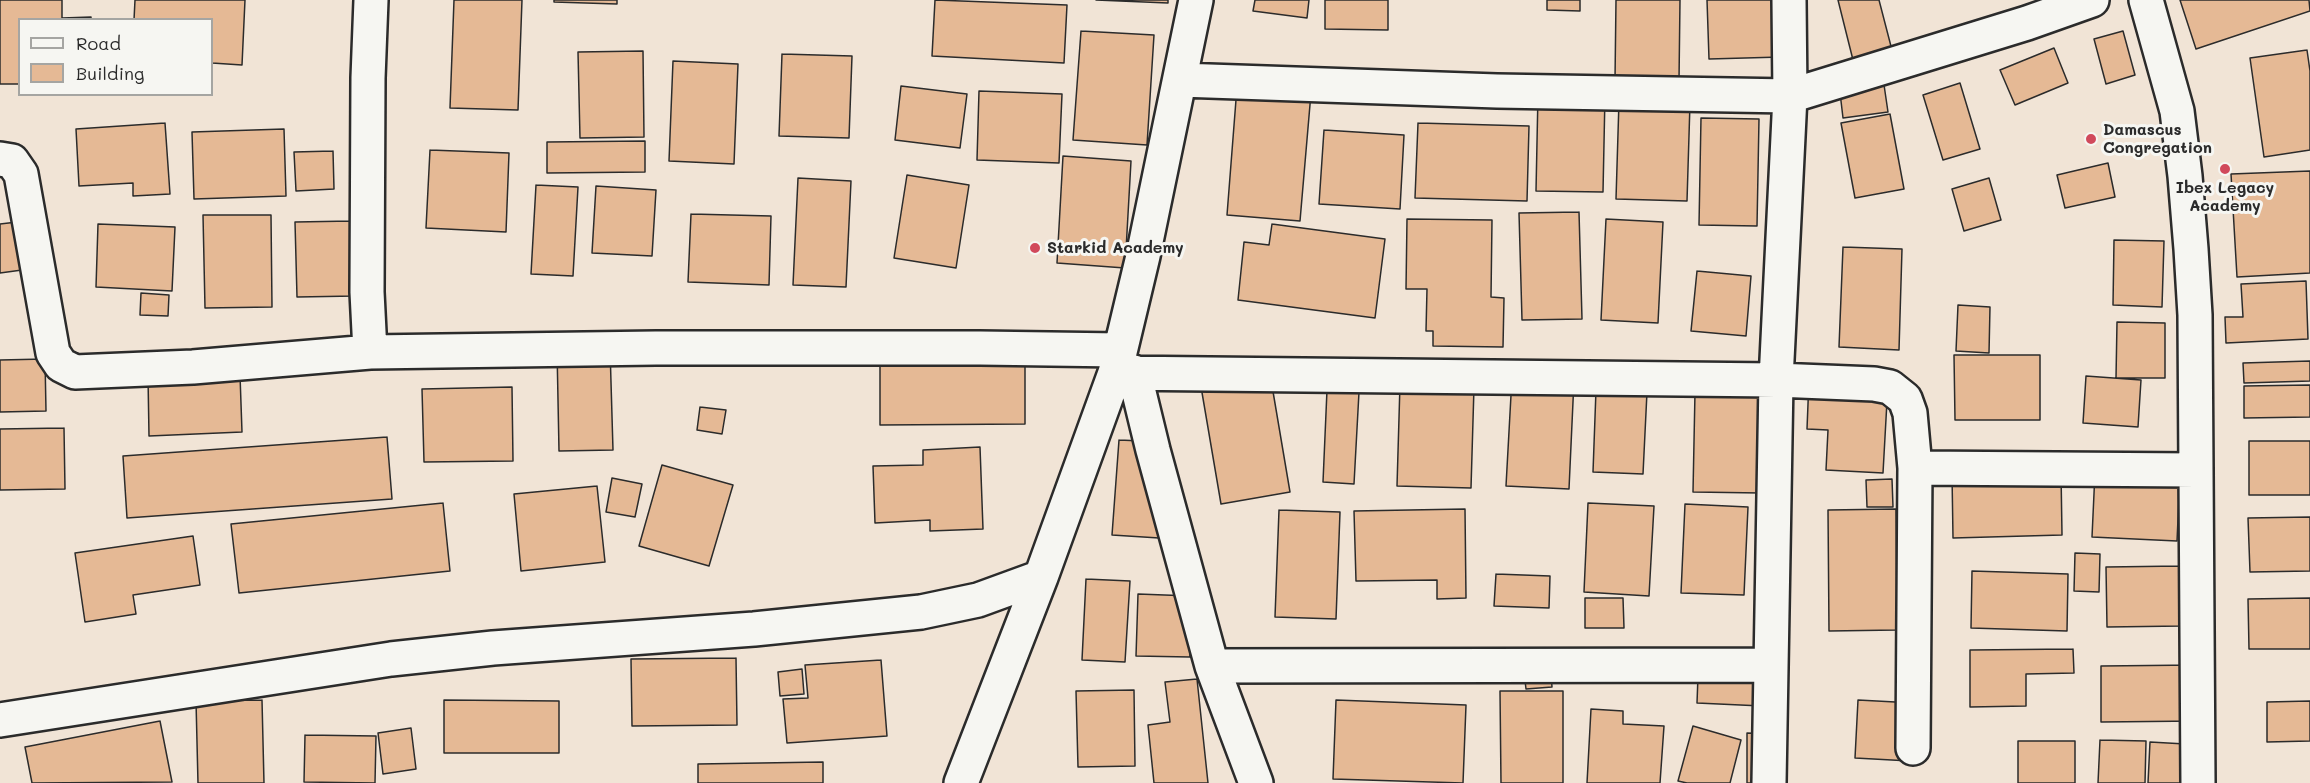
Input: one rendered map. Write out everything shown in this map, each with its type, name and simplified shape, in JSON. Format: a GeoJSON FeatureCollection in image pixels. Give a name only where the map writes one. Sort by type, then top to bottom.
{"type":"FeatureCollection","features":[{"type":"Feature","properties":{"kind":"street"},"geometry":{"type":"LineString","coordinates":[[370,352],[367,292],[368,78],[371,0]]}},
{"type":"Feature","properties":{"kind":"street"},"geometry":{"type":"LineString","coordinates":[[961,783],[1123,365],[1196,0]]}},
{"type":"Feature","properties":{"kind":"street"},"geometry":{"type":"LineString","coordinates":[[1769,783],[1776,380],[1790,96],[1789,0]]}},
{"type":"Feature","properties":{"kind":"street"},"geometry":{"type":"LineString","coordinates":[[1180,80],[1497,91],[1790,96],[2027,23],[2092,0]]}},
{"type":"Feature","properties":{"kind":"street"},"geometry":{"type":"LineString","coordinates":[[2146,0],[2177,111],[2186,176],[2195,315],[2198,783]]}},
{"type":"Feature","properties":{"kind":"street"},"geometry":{"type":"LineString","coordinates":[[0,159],[12,161],[21,174],[53,353],[62,365],[75,372],[370,352],[656,348],[980,348],[1123,365],[1776,380],[1875,384],[1890,387],[1905,399],[1915,468],[1913,748]]}},
{"type":"Feature","properties":{"kind":"street"},"geometry":{"type":"LineString","coordinates":[[1123,365],[1153,450],[1212,666],[1256,783]]}},
{"type":"Feature","properties":{"kind":"street"},"geometry":{"type":"LineString","coordinates":[[1915,468],[2196,470]]}},
{"type":"Feature","properties":{"kind":"street"},"geometry":{"type":"LineString","coordinates":[[0,720],[391,659],[494,648],[766,627],[921,612],[978,600],[1041,577]]}},
{"type":"Feature","properties":{"kind":"street"},"geometry":{"type":"LineString","coordinates":[[978,600],[1021,630]]}},
{"type":"Feature","properties":{"kind":"street"},"geometry":{"type":"LineString","coordinates":[[1212,666],[1771,665]]}},
{"type":"Feature","properties":{"kind":"building"},"geometry":{"type":"Polygon","coordinates":[[[0,0],[62,0],[62,18],[18,18],[18,84],[0,84],[0,0]]]}},
{"type":"Feature","properties":{"kind":"building"},"geometry":{"type":"Polygon","coordinates":[[[135,0],[245,0],[242,65],[213,63],[213,18],[134,18],[135,0]]]}},
{"type":"Feature","properties":{"kind":"building"},"geometry":{"type":"Polygon","coordinates":[[[454,0],[522,0],[518,110],[450,108],[454,0]]]}},
{"type":"Feature","properties":{"kind":"building"},"geometry":{"type":"Polygon","coordinates":[[[554,0],[617,0],[617,4],[554,2],[554,0]]]}},
{"type":"Feature","properties":{"kind":"building"},"geometry":{"type":"Polygon","coordinates":[[[935,0],[1067,5],[1064,63],[932,56],[935,0]]]}},
{"type":"Feature","properties":{"kind":"building"},"geometry":{"type":"Polygon","coordinates":[[[1096,0],[1168,0],[1168,3],[1096,0]]]}},
{"type":"Feature","properties":{"kind":"building"},"geometry":{"type":"Polygon","coordinates":[[[1255,0],[1309,0],[1307,18],[1253,11],[1255,0]]]}},
{"type":"Feature","properties":{"kind":"building"},"geometry":{"type":"Polygon","coordinates":[[[1325,0],[1388,0],[1388,30],[1325,29],[1325,0]]]}},
{"type":"Feature","properties":{"kind":"building"},"geometry":{"type":"Polygon","coordinates":[[[1547,0],[1580,0],[1580,11],[1547,10],[1547,0]]]}},
{"type":"Feature","properties":{"kind":"building"},"geometry":{"type":"Polygon","coordinates":[[[1616,0],[1680,0],[1679,81],[1615,80],[1616,0]]]}},
{"type":"Feature","properties":{"kind":"building"},"geometry":{"type":"Polygon","coordinates":[[[1707,0],[1779,0],[1781,57],[1709,59],[1707,0]]]}},
{"type":"Feature","properties":{"kind":"building"},"geometry":{"type":"Polygon","coordinates":[[[1838,0],[1879,0],[1893,54],[1854,64],[1838,0]]]}},
{"type":"Feature","properties":{"kind":"building"},"geometry":{"type":"Polygon","coordinates":[[[2180,0],[2309,0],[2310,11],[2196,49],[2180,0]]]}},
{"type":"Feature","properties":{"kind":"building"},"geometry":{"type":"Polygon","coordinates":[[[1081,31],[1154,35],[1147,145],[1073,140],[1081,31]]]}},
{"type":"Feature","properties":{"kind":"building"},"geometry":{"type":"Polygon","coordinates":[[[2123,31],[2135,75],[2106,84],[2094,39],[2123,31]]]}},
{"type":"Feature","properties":{"kind":"building"},"geometry":{"type":"Polygon","coordinates":[[[2054,48],[2068,83],[2015,105],[2000,70],[2054,48]]]}},
{"type":"Feature","properties":{"kind":"building"},"geometry":{"type":"Polygon","coordinates":[[[2307,50],[2310,71],[2310,150],[2264,157],[2250,58],[2307,50]]]}},
{"type":"Feature","properties":{"kind":"building"},"geometry":{"type":"Polygon","coordinates":[[[643,51],[644,137],[580,138],[578,52],[643,51]]]}},
{"type":"Feature","properties":{"kind":"building"},"geometry":{"type":"Polygon","coordinates":[[[782,54],[852,56],[849,138],[779,136],[782,54]]]}},
{"type":"Feature","properties":{"kind":"building"},"geometry":{"type":"Polygon","coordinates":[[[673,61],[738,64],[734,164],[669,161],[673,61]]]}},
{"type":"Feature","properties":{"kind":"building"},"geometry":{"type":"Polygon","coordinates":[[[1883,78],[1888,112],[1843,118],[1839,84],[1883,78]]]}},
{"type":"Feature","properties":{"kind":"building"},"geometry":{"type":"Polygon","coordinates":[[[1960,83],[1980,149],[1943,160],[1923,95],[1960,83]]]}},
{"type":"Feature","properties":{"kind":"building"},"geometry":{"type":"Polygon","coordinates":[[[901,86],[967,94],[960,148],[895,140],[901,86]]]}},
{"type":"Feature","properties":{"kind":"building"},"geometry":{"type":"Polygon","coordinates":[[[1237,87],[1311,93],[1300,221],[1227,215],[1237,87]]]}},
{"type":"Feature","properties":{"kind":"building"},"geometry":{"type":"Polygon","coordinates":[[[979,91],[1062,94],[1059,163],[977,160],[979,91]]]}},
{"type":"Feature","properties":{"kind":"building"},"geometry":{"type":"Polygon","coordinates":[[[1538,94],[1605,95],[1603,192],[1536,191],[1538,94]]]}},
{"type":"Feature","properties":{"kind":"building"},"geometry":{"type":"Polygon","coordinates":[[[1619,101],[1690,103],[1687,201],[1616,199],[1619,101]]]}},
{"type":"Feature","properties":{"kind":"building"},"geometry":{"type":"Polygon","coordinates":[[[1890,114],[1904,189],[1855,198],[1841,123],[1890,114]]]}},
{"type":"Feature","properties":{"kind":"building"},"geometry":{"type":"Polygon","coordinates":[[[1701,118],[1759,119],[1757,226],[1699,225],[1701,118]]]}},
{"type":"Feature","properties":{"kind":"building"},"geometry":{"type":"Polygon","coordinates":[[[165,123],[170,194],[133,196],[133,183],[79,186],[76,129],[165,123]]]}},
{"type":"Feature","properties":{"kind":"building"},"geometry":{"type":"Polygon","coordinates":[[[1418,123],[1529,126],[1527,201],[1415,198],[1418,123]]]}},
{"type":"Feature","properties":{"kind":"building"},"geometry":{"type":"Polygon","coordinates":[[[284,129],[286,196],[194,199],[192,132],[284,129]]]}},
{"type":"Feature","properties":{"kind":"building"},"geometry":{"type":"Polygon","coordinates":[[[1324,130],[1404,135],[1400,209],[1319,204],[1324,130]]]}},
{"type":"Feature","properties":{"kind":"building"},"geometry":{"type":"Polygon","coordinates":[[[645,141],[645,172],[547,173],[547,142],[645,141]]]}},
{"type":"Feature","properties":{"kind":"building"},"geometry":{"type":"Polygon","coordinates":[[[430,150],[509,153],[506,232],[426,228],[430,150]]]}},
{"type":"Feature","properties":{"kind":"building"},"geometry":{"type":"Polygon","coordinates":[[[333,151],[334,189],[296,191],[294,152],[333,151]]]}},
{"type":"Feature","properties":{"kind":"building"},"geometry":{"type":"Polygon","coordinates":[[[1063,156],[1131,161],[1125,268],[1057,263],[1063,156]]]}},
{"type":"Feature","properties":{"kind":"building"},"geometry":{"type":"Polygon","coordinates":[[[2108,163],[2115,197],[2065,208],[2057,175],[2108,163]]]}},
{"type":"Feature","properties":{"kind":"building"},"geometry":{"type":"Polygon","coordinates":[[[2310,171],[2310,273],[2237,277],[2231,174],[2310,171]]]}},
{"type":"Feature","properties":{"kind":"building"},"geometry":{"type":"Polygon","coordinates":[[[907,175],[969,185],[956,268],[894,258],[907,175]]]}},
{"type":"Feature","properties":{"kind":"building"},"geometry":{"type":"Polygon","coordinates":[[[798,178],[851,181],[846,287],[793,285],[798,178]]]}},
{"type":"Feature","properties":{"kind":"building"},"geometry":{"type":"Polygon","coordinates":[[[1989,178],[2001,220],[1964,231],[1952,189],[1989,178]]]}},
{"type":"Feature","properties":{"kind":"building"},"geometry":{"type":"Polygon","coordinates":[[[536,185],[578,187],[573,276],[531,274],[536,185]]]}},
{"type":"Feature","properties":{"kind":"building"},"geometry":{"type":"Polygon","coordinates":[[[596,186],[656,190],[652,256],[592,253],[596,186]]]}},
{"type":"Feature","properties":{"kind":"building"},"geometry":{"type":"Polygon","coordinates":[[[1579,212],[1582,319],[1522,320],[1519,213],[1579,212]]]}},
{"type":"Feature","properties":{"kind":"building"},"geometry":{"type":"Polygon","coordinates":[[[691,214],[771,216],[769,285],[688,282],[691,214]]]}},
{"type":"Feature","properties":{"kind":"building"},"geometry":{"type":"Polygon","coordinates":[[[203,215],[271,215],[272,307],[205,308],[203,215]]]}},
{"type":"Feature","properties":{"kind":"building"},"geometry":{"type":"Polygon","coordinates":[[[1407,219],[1492,220],[1491,297],[1504,298],[1503,347],[1433,346],[1433,331],[1426,331],[1427,289],[1406,289],[1407,219]]]}},
{"type":"Feature","properties":{"kind":"building"},"geometry":{"type":"Polygon","coordinates":[[[1606,219],[1663,222],[1658,323],[1601,320],[1606,219]]]}},
{"type":"Feature","properties":{"kind":"building"},"geometry":{"type":"Polygon","coordinates":[[[352,221],[355,296],[297,297],[295,222],[352,221]]]}},
{"type":"Feature","properties":{"kind":"building"},"geometry":{"type":"Polygon","coordinates":[[[17,222],[22,270],[0,273],[0,224],[17,222]]]}},
{"type":"Feature","properties":{"kind":"building"},"geometry":{"type":"Polygon","coordinates":[[[98,224],[175,227],[172,291],[96,287],[98,224]]]}},
{"type":"Feature","properties":{"kind":"building"},"geometry":{"type":"Polygon","coordinates":[[[1272,224],[1385,239],[1375,318],[1238,300],[1244,242],[1269,245],[1272,224]]]}},
{"type":"Feature","properties":{"kind":"building"},"geometry":{"type":"Polygon","coordinates":[[[2114,240],[2164,241],[2162,307],[2113,305],[2114,240]]]}},
{"type":"Feature","properties":{"kind":"building"},"geometry":{"type":"Polygon","coordinates":[[[1843,247],[1902,249],[1899,350],[1839,347],[1843,247]]]}},
{"type":"Feature","properties":{"kind":"building"},"geometry":{"type":"Polygon","coordinates":[[[1697,271],[1751,276],[1746,336],[1691,331],[1697,271]]]}},
{"type":"Feature","properties":{"kind":"building"},"geometry":{"type":"Polygon","coordinates":[[[2306,281],[2308,339],[2226,343],[2225,317],[2243,317],[2241,284],[2306,281]]]}},
{"type":"Feature","properties":{"kind":"building"},"geometry":{"type":"Polygon","coordinates":[[[141,293],[169,295],[168,316],[140,315],[141,293]]]}},
{"type":"Feature","properties":{"kind":"building"},"geometry":{"type":"Polygon","coordinates":[[[1958,305],[1990,307],[1989,353],[1956,351],[1958,305]]]}},
{"type":"Feature","properties":{"kind":"building"},"geometry":{"type":"Polygon","coordinates":[[[2117,322],[2165,323],[2165,378],[2116,378],[2117,322]]]}},
{"type":"Feature","properties":{"kind":"building"},"geometry":{"type":"Polygon","coordinates":[[[610,348],[613,450],[559,451],[557,349],[610,348]]]}},
{"type":"Feature","properties":{"kind":"building"},"geometry":{"type":"Polygon","coordinates":[[[1954,355],[2040,355],[2040,420],[1955,420],[1954,355]]]}},
{"type":"Feature","properties":{"kind":"building"},"geometry":{"type":"Polygon","coordinates":[[[45,359],[46,411],[0,412],[0,360],[45,359]]]}},
{"type":"Feature","properties":{"kind":"building"},"geometry":{"type":"Polygon","coordinates":[[[1025,360],[1025,424],[880,425],[880,362],[1025,360]]]}},
{"type":"Feature","properties":{"kind":"building"},"geometry":{"type":"Polygon","coordinates":[[[2310,361],[2310,381],[2244,383],[2243,363],[2310,361]]]}},
{"type":"Feature","properties":{"kind":"building"},"geometry":{"type":"Polygon","coordinates":[[[1268,362],[1290,492],[1221,504],[1199,375],[1268,362]]]}},
{"type":"Feature","properties":{"kind":"building"},"geometry":{"type":"Polygon","coordinates":[[[240,375],[242,432],[149,436],[148,377],[240,375]]]}},
{"type":"Feature","properties":{"kind":"building"},"geometry":{"type":"Polygon","coordinates":[[[2086,376],[2141,380],[2138,427],[2083,423],[2086,376]]]}},
{"type":"Feature","properties":{"kind":"building"},"geometry":{"type":"Polygon","coordinates":[[[1512,377],[1574,380],[1569,489],[1506,486],[1512,377]]]}},
{"type":"Feature","properties":{"kind":"building"},"geometry":{"type":"Polygon","coordinates":[[[1809,379],[1888,383],[1883,473],[1826,470],[1828,430],[1807,429],[1809,379]]]}},
{"type":"Feature","properties":{"kind":"building"},"geometry":{"type":"Polygon","coordinates":[[[1400,384],[1474,387],[1471,488],[1397,486],[1400,384]]]}},
{"type":"Feature","properties":{"kind":"building"},"geometry":{"type":"Polygon","coordinates":[[[2310,385],[2310,417],[2244,418],[2244,386],[2310,385]]]}},
{"type":"Feature","properties":{"kind":"building"},"geometry":{"type":"Polygon","coordinates":[[[512,387],[513,461],[424,462],[422,389],[512,387]]]}},
{"type":"Feature","properties":{"kind":"building"},"geometry":{"type":"Polygon","coordinates":[[[1327,390],[1359,392],[1354,484],[1323,482],[1327,390]]]}},
{"type":"Feature","properties":{"kind":"building"},"geometry":{"type":"Polygon","coordinates":[[[1596,390],[1647,392],[1643,474],[1593,472],[1596,390]]]}},
{"type":"Feature","properties":{"kind":"building"},"geometry":{"type":"Polygon","coordinates":[[[1695,392],[1764,394],[1761,493],[1693,492],[1695,392]]]}},
{"type":"Feature","properties":{"kind":"building"},"geometry":{"type":"Polygon","coordinates":[[[700,407],[726,410],[722,434],[697,430],[700,407]]]}},
{"type":"Feature","properties":{"kind":"building"},"geometry":{"type":"Polygon","coordinates":[[[64,428],[65,489],[0,490],[0,429],[64,428]]]}},
{"type":"Feature","properties":{"kind":"building"},"geometry":{"type":"Polygon","coordinates":[[[387,437],[392,499],[127,518],[123,456],[387,437]]]}},
{"type":"Feature","properties":{"kind":"building"},"geometry":{"type":"Polygon","coordinates":[[[1119,440],[1165,442],[1159,538],[1112,535],[1119,440]]]}},
{"type":"Feature","properties":{"kind":"building"},"geometry":{"type":"Polygon","coordinates":[[[2249,441],[2310,441],[2310,495],[2249,495],[2249,441]]]}},
{"type":"Feature","properties":{"kind":"building"},"geometry":{"type":"Polygon","coordinates":[[[980,447],[983,529],[930,531],[930,520],[875,523],[873,466],[923,465],[923,450],[980,447]]]}},
{"type":"Feature","properties":{"kind":"building"},"geometry":{"type":"Polygon","coordinates":[[[662,465],[733,485],[709,566],[639,546],[662,465]]]}},
{"type":"Feature","properties":{"kind":"building"},"geometry":{"type":"Polygon","coordinates":[[[2061,472],[2062,535],[1953,538],[1952,474],[2061,472]]]}},
{"type":"Feature","properties":{"kind":"building"},"geometry":{"type":"Polygon","coordinates":[[[2095,472],[2180,476],[2177,541],[2092,537],[2095,472]]]}},
{"type":"Feature","properties":{"kind":"building"},"geometry":{"type":"Polygon","coordinates":[[[612,478],[642,484],[635,517],[606,512],[612,478]]]}},
{"type":"Feature","properties":{"kind":"building"},"geometry":{"type":"Polygon","coordinates":[[[1892,479],[1893,507],[1867,507],[1866,480],[1892,479]]]}},
{"type":"Feature","properties":{"kind":"building"},"geometry":{"type":"Polygon","coordinates":[[[597,486],[605,562],[521,571],[514,494],[597,486]]]}},
{"type":"Feature","properties":{"kind":"building"},"geometry":{"type":"Polygon","coordinates":[[[443,503],[450,571],[239,593],[231,524],[443,503]]]}},
{"type":"Feature","properties":{"kind":"building"},"geometry":{"type":"Polygon","coordinates":[[[1588,503],[1654,506],[1649,596],[1584,592],[1588,503]]]}},
{"type":"Feature","properties":{"kind":"building"},"geometry":{"type":"Polygon","coordinates":[[[1685,504],[1748,507],[1744,595],[1681,593],[1685,504]]]}},
{"type":"Feature","properties":{"kind":"building"},"geometry":{"type":"Polygon","coordinates":[[[1465,509],[1466,598],[1437,599],[1437,580],[1356,581],[1354,511],[1465,509]]]}},
{"type":"Feature","properties":{"kind":"building"},"geometry":{"type":"Polygon","coordinates":[[[1896,509],[1897,630],[1829,631],[1828,510],[1896,509]]]}},
{"type":"Feature","properties":{"kind":"building"},"geometry":{"type":"Polygon","coordinates":[[[1279,510],[1340,512],[1336,619],[1275,617],[1279,510]]]}},
{"type":"Feature","properties":{"kind":"building"},"geometry":{"type":"Polygon","coordinates":[[[2310,517],[2310,571],[2250,572],[2248,518],[2310,517]]]}},
{"type":"Feature","properties":{"kind":"building"},"geometry":{"type":"Polygon","coordinates":[[[193,536],[200,585],[133,595],[136,614],[85,622],[75,553],[193,536]]]}},
{"type":"Feature","properties":{"kind":"building"},"geometry":{"type":"Polygon","coordinates":[[[2075,553],[2100,554],[2099,592],[2074,591],[2075,553]]]}},
{"type":"Feature","properties":{"kind":"building"},"geometry":{"type":"Polygon","coordinates":[[[2181,566],[2182,626],[2107,627],[2106,567],[2181,566]]]}},
{"type":"Feature","properties":{"kind":"building"},"geometry":{"type":"Polygon","coordinates":[[[1972,571],[2068,574],[2067,631],[1971,628],[1972,571]]]}},
{"type":"Feature","properties":{"kind":"building"},"geometry":{"type":"Polygon","coordinates":[[[1496,574],[1550,576],[1549,608],[1494,606],[1496,574]]]}},
{"type":"Feature","properties":{"kind":"building"},"geometry":{"type":"Polygon","coordinates":[[[1086,579],[1130,581],[1125,662],[1082,660],[1086,579]]]}},
{"type":"Feature","properties":{"kind":"building"},"geometry":{"type":"Polygon","coordinates":[[[1138,594],[1191,596],[1190,657],[1136,656],[1138,594]]]}},
{"type":"Feature","properties":{"kind":"building"},"geometry":{"type":"Polygon","coordinates":[[[1585,598],[1623,598],[1624,628],[1585,628],[1585,598]]]}},
{"type":"Feature","properties":{"kind":"building"},"geometry":{"type":"Polygon","coordinates":[[[2310,598],[2310,649],[2249,649],[2248,599],[2310,598]]]}},
{"type":"Feature","properties":{"kind":"building"},"geometry":{"type":"Polygon","coordinates":[[[2073,649],[2074,673],[2026,674],[2026,706],[1970,707],[1970,650],[2073,649]]]}},
{"type":"Feature","properties":{"kind":"building"},"geometry":{"type":"Polygon","coordinates":[[[736,658],[737,725],[632,726],[631,659],[736,658]]]}},
{"type":"Feature","properties":{"kind":"building"},"geometry":{"type":"Polygon","coordinates":[[[881,660],[887,736],[787,743],[783,699],[808,698],[805,665],[881,660]]]}},
{"type":"Feature","properties":{"kind":"building"},"geometry":{"type":"Polygon","coordinates":[[[1550,661],[1552,687],[1526,689],[1523,664],[1550,661]]]}},
{"type":"Feature","properties":{"kind":"building"},"geometry":{"type":"Polygon","coordinates":[[[2197,665],[2198,721],[2101,722],[2101,666],[2197,665]]]}},
{"type":"Feature","properties":{"kind":"building"},"geometry":{"type":"Polygon","coordinates":[[[802,669],[804,694],[780,696],[778,672],[802,669]]]}},
{"type":"Feature","properties":{"kind":"building"},"geometry":{"type":"Polygon","coordinates":[[[1698,676],[1763,679],[1762,706],[1697,703],[1698,676]]]}},
{"type":"Feature","properties":{"kind":"building"},"geometry":{"type":"Polygon","coordinates":[[[1197,679],[1208,783],[1154,783],[1148,725],[1170,722],[1165,682],[1197,679]]]}},
{"type":"Feature","properties":{"kind":"building"},"geometry":{"type":"Polygon","coordinates":[[[1134,690],[1135,766],[1078,767],[1076,691],[1134,690]]]}},
{"type":"Feature","properties":{"kind":"building"},"geometry":{"type":"Polygon","coordinates":[[[1500,691],[1563,691],[1563,783],[1501,783],[1500,691]]]}},
{"type":"Feature","properties":{"kind":"building"},"geometry":{"type":"Polygon","coordinates":[[[262,700],[264,783],[198,783],[196,701],[262,700]]]}},
{"type":"Feature","properties":{"kind":"building"},"geometry":{"type":"Polygon","coordinates":[[[444,700],[559,701],[559,753],[444,753],[444,700]]]}},
{"type":"Feature","properties":{"kind":"building"},"geometry":{"type":"Polygon","coordinates":[[[1336,700],[1466,705],[1463,783],[1333,779],[1336,700]]]}},
{"type":"Feature","properties":{"kind":"building"},"geometry":{"type":"Polygon","coordinates":[[[1858,700],[1914,703],[1910,761],[1855,758],[1858,700]]]}},
{"type":"Feature","properties":{"kind":"building"},"geometry":{"type":"Polygon","coordinates":[[[2310,701],[2310,741],[2267,742],[2267,702],[2310,701]]]}},
{"type":"Feature","properties":{"kind":"building"},"geometry":{"type":"Polygon","coordinates":[[[1591,709],[1623,711],[1623,724],[1664,726],[1660,783],[1587,783],[1591,709]]]}},
{"type":"Feature","properties":{"kind":"building"},"geometry":{"type":"Polygon","coordinates":[[[160,721],[172,782],[32,783],[25,747],[160,721]]]}},
{"type":"Feature","properties":{"kind":"building"},"geometry":{"type":"Polygon","coordinates":[[[1693,726],[1741,740],[1730,783],[1678,781],[1693,726]]]}},
{"type":"Feature","properties":{"kind":"building"},"geometry":{"type":"Polygon","coordinates":[[[411,728],[416,769],[383,774],[378,733],[411,728]]]}},
{"type":"Feature","properties":{"kind":"building"},"geometry":{"type":"Polygon","coordinates":[[[1747,733],[1773,734],[1773,783],[1747,783],[1747,733]]]}},
{"type":"Feature","properties":{"kind":"building"},"geometry":{"type":"Polygon","coordinates":[[[305,735],[376,736],[375,783],[304,782],[305,735]]]}},
{"type":"Feature","properties":{"kind":"building"},"geometry":{"type":"Polygon","coordinates":[[[2100,740],[2146,741],[2145,783],[2098,783],[2100,740]]]}},
{"type":"Feature","properties":{"kind":"building"},"geometry":{"type":"Polygon","coordinates":[[[2018,741],[2075,741],[2075,783],[2018,783],[2018,741]]]}},
{"type":"Feature","properties":{"kind":"building"},"geometry":{"type":"Polygon","coordinates":[[[2150,742],[2203,745],[2202,783],[2148,783],[2150,742]]]}},
{"type":"Feature","properties":{"kind":"building"},"geometry":{"type":"Polygon","coordinates":[[[823,762],[823,783],[698,783],[698,764],[823,762]]]}},
{"type":"Feature","properties":{"kind":"place","name":"Damascus Congregation"},"geometry":{"type":"Point","coordinates":[2091,139]}},
{"type":"Feature","properties":{"kind":"place","name":"Ibex Legacy Academy"},"geometry":{"type":"Point","coordinates":[2225,169]}},
{"type":"Feature","properties":{"kind":"place","name":"Starkid Academy"},"geometry":{"type":"Point","coordinates":[1035,248]}}]}
